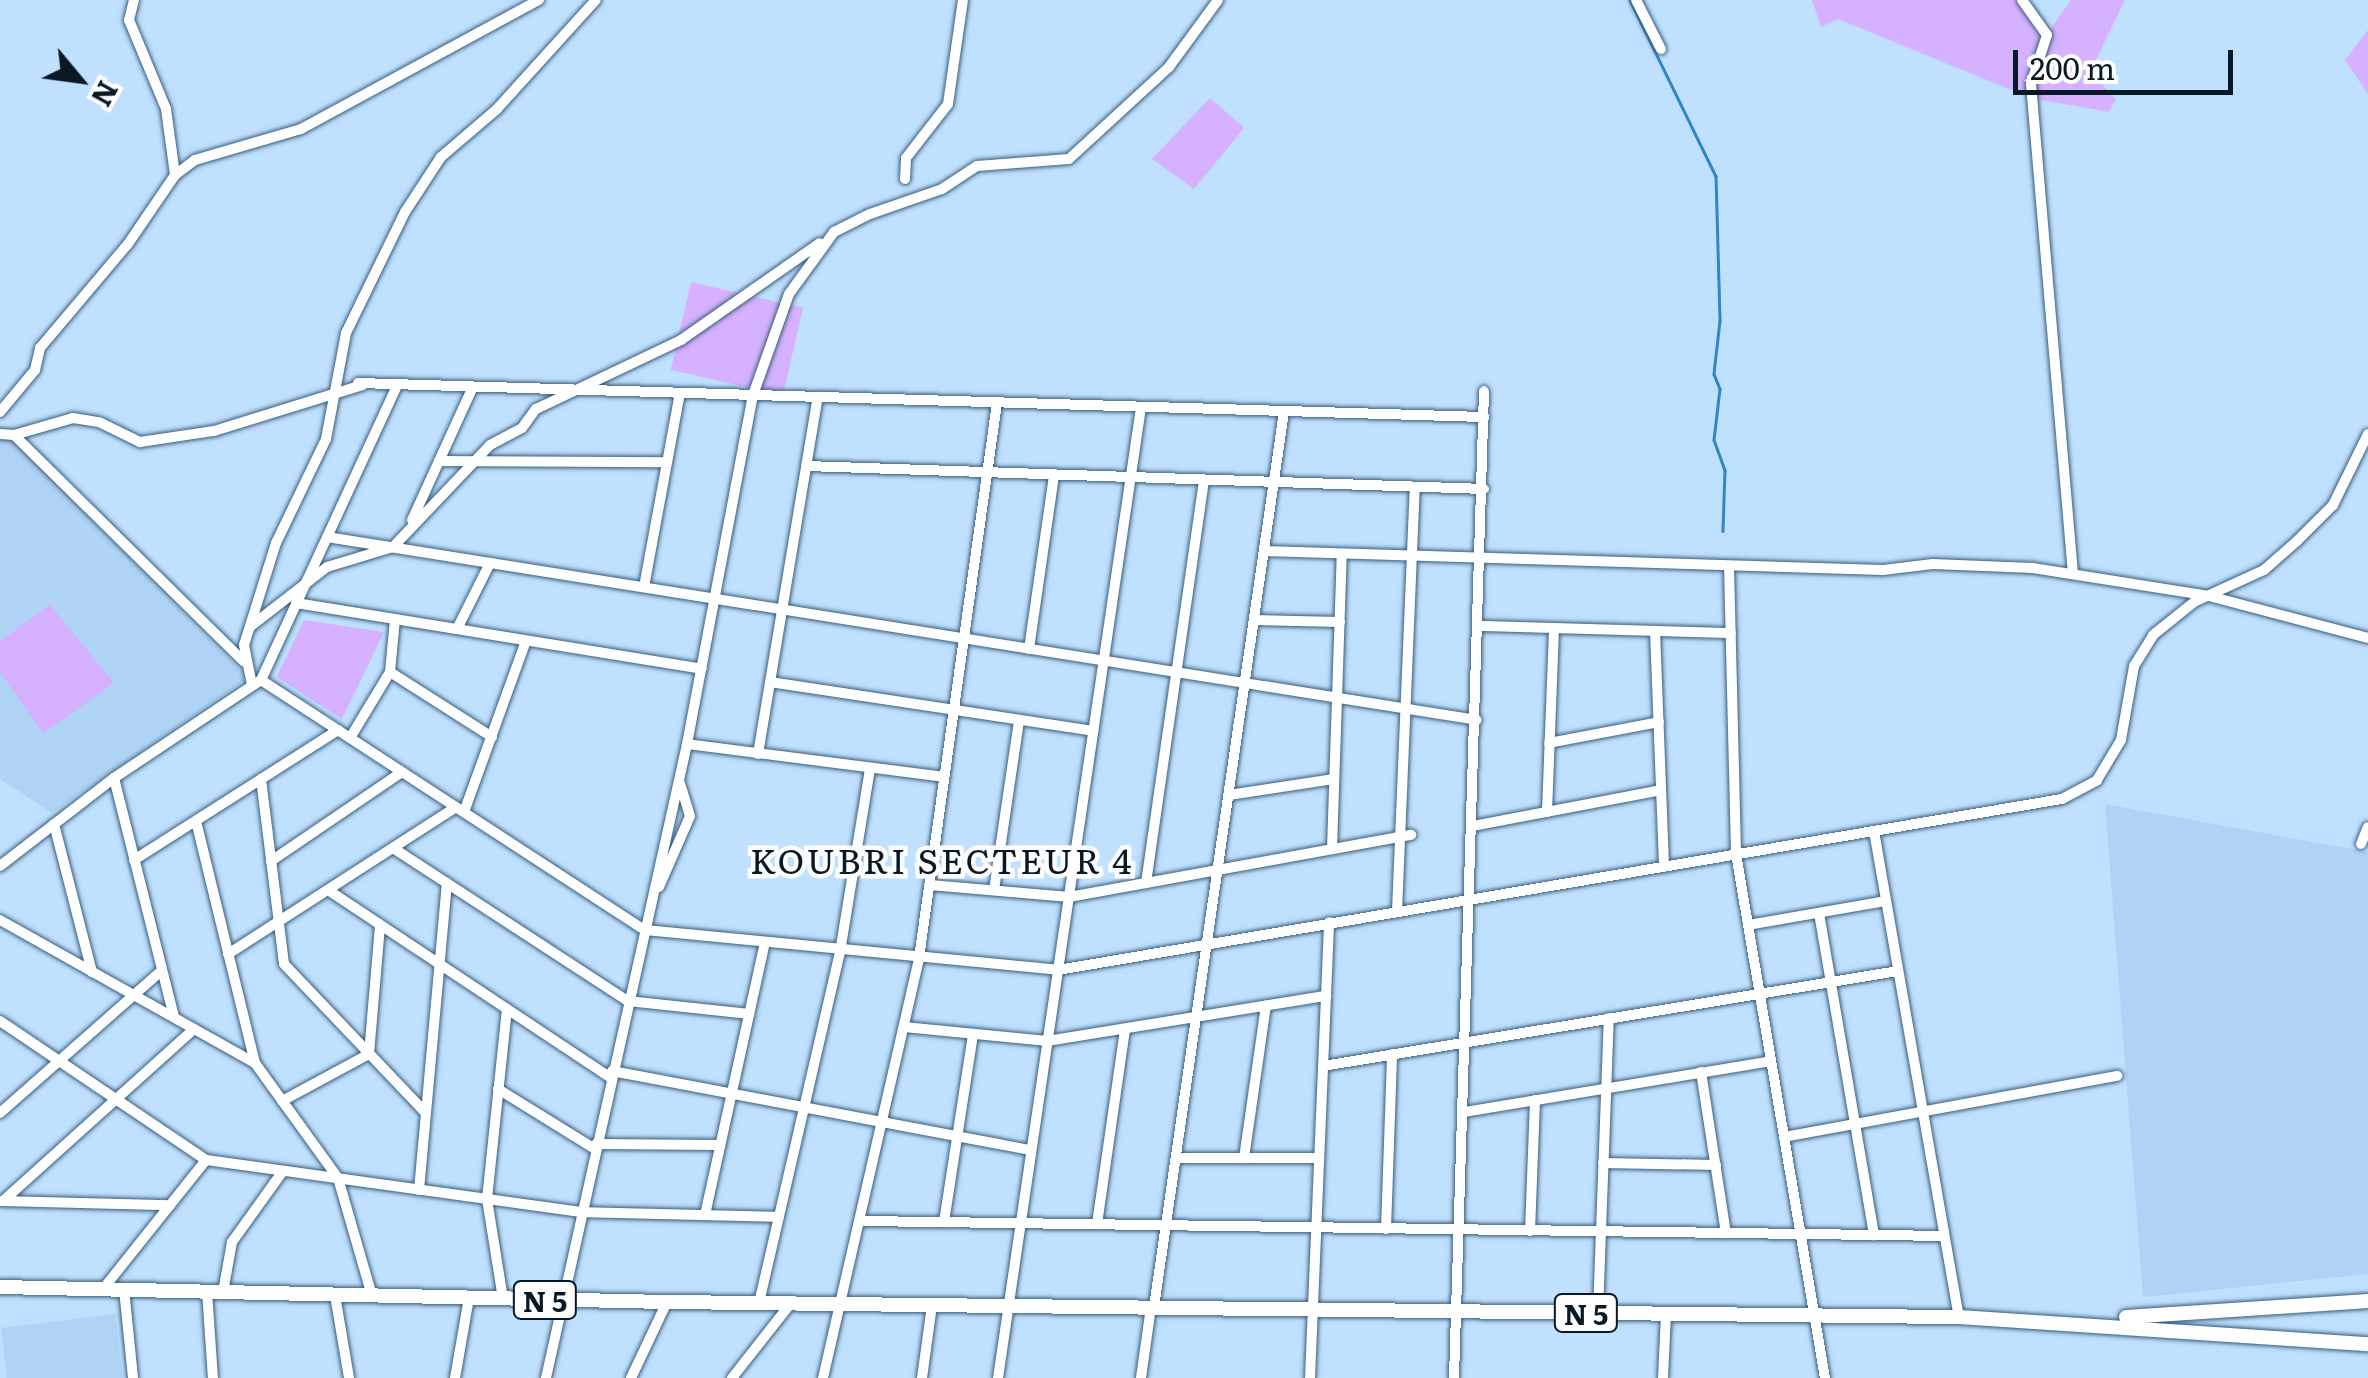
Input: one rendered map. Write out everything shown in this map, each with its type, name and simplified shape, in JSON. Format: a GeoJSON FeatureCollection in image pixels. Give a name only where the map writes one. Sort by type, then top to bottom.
{"type":"FeatureCollection","features":[{"type":"Feature","properties":{"kind":"highway","name":"N 5"},"geometry":{"type":"LineString","coordinates":[[0,1287],[791,1304],[1959,1317],[2080,1320],[2368,1344]]}},
{"type":"Feature","properties":{"kind":"highway","name":"N 5"},"geometry":{"type":"LineString","coordinates":[[2080,1320],[2368,1301]]}},
{"type":"Feature","properties":{"kind":"street"},"geometry":{"type":"LineString","coordinates":[[134,0],[129,20],[166,109],[175,175]]}},
{"type":"Feature","properties":{"kind":"street"},"geometry":{"type":"LineString","coordinates":[[0,412],[35,370],[40,348],[128,244],[175,175],[195,160],[301,129],[539,0]]}},
{"type":"Feature","properties":{"kind":"street"},"geometry":{"type":"LineString","coordinates":[[244,662],[250,627],[282,528],[312,478],[346,334],[418,188],[458,139],[497,109],[596,0]]}},
{"type":"Feature","properties":{"kind":"street"},"geometry":{"type":"LineString","coordinates":[[905,179],[906,158],[948,104],[963,0]]}},
{"type":"Feature","properties":{"kind":"street"},"geometry":{"type":"LineString","coordinates":[[406,533],[536,409],[682,340],[834,232],[942,189],[977,166],[1069,159],[1169,67],[1218,0]]}},
{"type":"Feature","properties":{"kind":"street"},"geometry":{"type":"LineString","coordinates":[[1636,0],[1662,48]]}},
{"type":"Feature","properties":{"kind":"street"},"geometry":{"type":"LineString","coordinates":[[2022,0],[2047,35],[2031,84],[2073,571]]}},
{"type":"Feature","properties":{"kind":"street"},"geometry":{"type":"LineString","coordinates":[[546,1378],[688,744],[753,395],[789,294],[834,232]]}},
{"type":"Feature","properties":{"kind":"street"},"geometry":{"type":"LineString","coordinates":[[0,434],[14,435],[73,418],[99,422],[140,442],[214,431],[332,396],[362,383],[1484,417]]}},
{"type":"Feature","properties":{"kind":"street"},"geometry":{"type":"LineString","coordinates":[[0,866],[114,778],[256,682],[398,384]]}},
{"type":"Feature","properties":{"kind":"street"},"geometry":{"type":"LineString","coordinates":[[250,627],[308,578],[396,548],[473,386]]}},
{"type":"Feature","properties":{"kind":"street"},"geometry":{"type":"LineString","coordinates":[[1454,1378],[1480,626],[1484,391]]}},
{"type":"Feature","properties":{"kind":"street"},"geometry":{"type":"LineString","coordinates":[[644,588],[680,393]]}},
{"type":"Feature","properties":{"kind":"street"},"geometry":{"type":"LineString","coordinates":[[758,754],[818,397]]}},
{"type":"Feature","properties":{"kind":"street"},"geometry":{"type":"LineString","coordinates":[[824,1378],[920,958],[996,403]]}},
{"type":"Feature","properties":{"kind":"street"},"geometry":{"type":"LineString","coordinates":[[998,1378],[1140,407]]}},
{"type":"Feature","properties":{"kind":"street"},"geometry":{"type":"LineString","coordinates":[[1141,1378],[1284,412]]}},
{"type":"Feature","properties":{"kind":"street"},"geometry":{"type":"LineString","coordinates":[[14,435],[244,662],[256,682],[338,730],[645,930],[840,952],[1058,970],[1396,910],[2044,806],[2097,780],[2121,740],[2128,686],[2152,634],[2209,596],[2264,570],[2325,514],[2368,434]]}},
{"type":"Feature","properties":{"kind":"street"},"geometry":{"type":"LineString","coordinates":[[439,461],[668,462]]}},
{"type":"Feature","properties":{"kind":"street"},"geometry":{"type":"LineString","coordinates":[[806,466],[1484,489]]}},
{"type":"Feature","properties":{"kind":"street"},"geometry":{"type":"LineString","coordinates":[[1029,649],[1054,475]]}},
{"type":"Feature","properties":{"kind":"street"},"geometry":{"type":"LineString","coordinates":[[1146,883],[1204,480]]}},
{"type":"Feature","properties":{"kind":"street"},"geometry":{"type":"LineString","coordinates":[[1396,910],[1405,836],[1415,487]]}},
{"type":"Feature","properties":{"kind":"street"},"geometry":{"type":"LineString","coordinates":[[327,537],[1477,720]]}},
{"type":"Feature","properties":{"kind":"street"},"geometry":{"type":"LineString","coordinates":[[1264,552],[1729,566],[2073,571],[2209,596],[2368,638]]}},
{"type":"Feature","properties":{"kind":"street"},"geometry":{"type":"LineString","coordinates":[[1332,849],[1342,554]]}},
{"type":"Feature","properties":{"kind":"street"},"geometry":{"type":"LineString","coordinates":[[457,629],[490,563]]}},
{"type":"Feature","properties":{"kind":"street"},"geometry":{"type":"LineString","coordinates":[[1729,566],[1736,854],[1825,1378]]}},
{"type":"Feature","properties":{"kind":"street"},"geometry":{"type":"LineString","coordinates":[[296,603],[702,669]]}},
{"type":"Feature","properties":{"kind":"street"},"geometry":{"type":"LineString","coordinates":[[350,738],[390,672],[395,619]]}},
{"type":"Feature","properties":{"kind":"street"},"geometry":{"type":"LineString","coordinates":[[1254,620],[1340,622]]}},
{"type":"Feature","properties":{"kind":"street"},"geometry":{"type":"LineString","coordinates":[[1480,626],[1730,633]]}},
{"type":"Feature","properties":{"kind":"street"},"geometry":{"type":"LineString","coordinates":[[1547,812],[1554,628]]}},
{"type":"Feature","properties":{"kind":"street"},"geometry":{"type":"LineString","coordinates":[[1655,631],[1664,866]]}},
{"type":"Feature","properties":{"kind":"street"},"geometry":{"type":"LineString","coordinates":[[228,954],[393,848],[460,810],[492,736],[526,640]]}},
{"type":"Feature","properties":{"kind":"street"},"geometry":{"type":"LineString","coordinates":[[390,672],[492,736]]}},
{"type":"Feature","properties":{"kind":"street"},"geometry":{"type":"LineString","coordinates":[[770,682],[1093,731]]}},
{"type":"Feature","properties":{"kind":"street"},"geometry":{"type":"LineString","coordinates":[[994,890],[1018,720]]}},
{"type":"Feature","properties":{"kind":"street"},"geometry":{"type":"LineString","coordinates":[[1549,743],[1659,722]]}},
{"type":"Feature","properties":{"kind":"street"},"geometry":{"type":"LineString","coordinates":[[134,860],[338,730]]}},
{"type":"Feature","properties":{"kind":"street"},"geometry":{"type":"LineString","coordinates":[[688,744],[944,778]]}},
{"type":"Feature","properties":{"kind":"street"},"geometry":{"type":"LineString","coordinates":[[759,1303],[840,952],[870,768]]}},
{"type":"Feature","properties":{"kind":"street"},"geometry":{"type":"LineString","coordinates":[[271,861],[402,772]]}},
{"type":"Feature","properties":{"kind":"street"},"geometry":{"type":"LineString","coordinates":[[114,778],[174,1017]]}},
{"type":"Feature","properties":{"kind":"street"},"geometry":{"type":"LineString","coordinates":[[1228,795],[1334,779]]}},
{"type":"Feature","properties":{"kind":"street"},"geometry":{"type":"LineString","coordinates":[[260,780],[284,964],[426,1113]]}},
{"type":"Feature","properties":{"kind":"street"},"geometry":{"type":"LineString","coordinates":[[651,901],[690,816],[679,780]]}},
{"type":"Feature","properties":{"kind":"street"},"geometry":{"type":"LineString","coordinates":[[1473,826],[1662,790]]}},
{"type":"Feature","properties":{"kind":"street"},"geometry":{"type":"LineString","coordinates":[[196,821],[256,1063],[338,1178],[372,1296]]}},
{"type":"Feature","properties":{"kind":"street"},"geometry":{"type":"LineString","coordinates":[[54,824],[92,972]]}},
{"type":"Feature","properties":{"kind":"street"},"geometry":{"type":"LineString","coordinates":[[2361,844],[2368,827]]}},
{"type":"Feature","properties":{"kind":"street"},"geometry":{"type":"LineString","coordinates":[[1874,832],[1959,1317]]}},
{"type":"Feature","properties":{"kind":"street"},"geometry":{"type":"LineString","coordinates":[[930,885],[1068,897],[1405,836]]}},
{"type":"Feature","properties":{"kind":"street"},"geometry":{"type":"LineString","coordinates":[[393,848],[628,1000],[749,1014]]}},
{"type":"Feature","properties":{"kind":"street"},"geometry":{"type":"LineString","coordinates":[[419,1190],[447,884]]}},
{"type":"Feature","properties":{"kind":"street"},"geometry":{"type":"LineString","coordinates":[[328,890],[612,1074],[1031,1150]]}},
{"type":"Feature","properties":{"kind":"street"},"geometry":{"type":"LineString","coordinates":[[1748,925],[1886,901]]}},
{"type":"Feature","properties":{"kind":"street"},"geometry":{"type":"LineString","coordinates":[[1818,912],[1874,1235]]}},
{"type":"Feature","properties":{"kind":"street"},"geometry":{"type":"LineString","coordinates":[[0,920],[256,1063]]}},
{"type":"Feature","properties":{"kind":"street"},"geometry":{"type":"LineString","coordinates":[[1310,1378],[1329,922]]}},
{"type":"Feature","properties":{"kind":"street"},"geometry":{"type":"LineString","coordinates":[[369,1054],[380,925]]}},
{"type":"Feature","properties":{"kind":"street"},"geometry":{"type":"LineString","coordinates":[[704,1215],[764,943]]}},
{"type":"Feature","properties":{"kind":"street"},"geometry":{"type":"LineString","coordinates":[[3,1106],[162,970]]}},
{"type":"Feature","properties":{"kind":"street"},"geometry":{"type":"LineString","coordinates":[[1323,1066],[1898,971]]}},
{"type":"Feature","properties":{"kind":"street"},"geometry":{"type":"LineString","coordinates":[[904,1027],[1047,1041],[1326,996]]}},
{"type":"Feature","properties":{"kind":"street"},"geometry":{"type":"LineString","coordinates":[[1244,1158],[1266,1006]]}},
{"type":"Feature","properties":{"kind":"street"},"geometry":{"type":"LineString","coordinates":[[503,1298],[486,1199],[507,1009]]}},
{"type":"Feature","properties":{"kind":"street"},"geometry":{"type":"LineString","coordinates":[[1598,1313],[1609,1018]]}},
{"type":"Feature","properties":{"kind":"street"},"geometry":{"type":"LineString","coordinates":[[0,1021],[206,1160],[581,1212],[779,1217]]}},
{"type":"Feature","properties":{"kind":"street"},"geometry":{"type":"LineString","coordinates":[[1,1202],[194,1029]]}},
{"type":"Feature","properties":{"kind":"street"},"geometry":{"type":"LineString","coordinates":[[1096,1224],[1125,1029]]}},
{"type":"Feature","properties":{"kind":"street"},"geometry":{"type":"LineString","coordinates":[[944,1222],[973,1034]]}},
{"type":"Feature","properties":{"kind":"street"},"geometry":{"type":"LineString","coordinates":[[282,1101],[369,1054]]}},
{"type":"Feature","properties":{"kind":"street"},"geometry":{"type":"LineString","coordinates":[[1386,1228],[1392,1054]]}},
{"type":"Feature","properties":{"kind":"street"},"geometry":{"type":"LineString","coordinates":[[1464,1112],[1771,1060]]}},
{"type":"Feature","properties":{"kind":"street"},"geometry":{"type":"LineString","coordinates":[[1702,1072],[1726,1233]]}},
{"type":"Feature","properties":{"kind":"street"},"geometry":{"type":"LineString","coordinates":[[1784,1137],[2117,1076]]}},
{"type":"Feature","properties":{"kind":"street"},"geometry":{"type":"LineString","coordinates":[[498,1088],[596,1146],[720,1145]]}},
{"type":"Feature","properties":{"kind":"street"},"geometry":{"type":"LineString","coordinates":[[1530,1230],[1535,1100]]}},
{"type":"Feature","properties":{"kind":"street"},"geometry":{"type":"LineString","coordinates":[[1176,1158],[1319,1158]]}},
{"type":"Feature","properties":{"kind":"street"},"geometry":{"type":"LineString","coordinates":[[103,1289],[206,1160]]}},
{"type":"Feature","properties":{"kind":"street"},"geometry":{"type":"LineString","coordinates":[[1603,1163],[1716,1165]]}},
{"type":"Feature","properties":{"kind":"street"},"geometry":{"type":"LineString","coordinates":[[213,1378],[215,1292],[232,1242],[283,1171]]}},
{"type":"Feature","properties":{"kind":"street"},"geometry":{"type":"LineString","coordinates":[[1,1202],[170,1204]]}},
{"type":"Feature","properties":{"kind":"street"},"geometry":{"type":"LineString","coordinates":[[860,1221],[1944,1236]]}},
{"type":"Feature","properties":{"kind":"street"},"geometry":{"type":"LineString","coordinates":[[124,1289],[133,1378]]}},
{"type":"Feature","properties":{"kind":"street"},"geometry":{"type":"LineString","coordinates":[[336,1295],[349,1378]]}},
{"type":"Feature","properties":{"kind":"street"},"geometry":{"type":"LineString","coordinates":[[455,1378],[469,1298]]}},
{"type":"Feature","properties":{"kind":"street"},"geometry":{"type":"LineString","coordinates":[[631,1378],[667,1302]]}},
{"type":"Feature","properties":{"kind":"street"},"geometry":{"type":"LineString","coordinates":[[732,1378],[791,1304]]}},
{"type":"Feature","properties":{"kind":"street"},"geometry":{"type":"LineString","coordinates":[[922,1378],[932,1305]]}},
{"type":"Feature","properties":{"kind":"street"},"geometry":{"type":"LineString","coordinates":[[1663,1378],[1666,1314]]}},
{"type":"Feature","properties":{"kind":"shaded area"},"geometry":{"type":"Polygon","coordinates":[[[1812,0],[2022,0],[2047,34],[2071,0],[2125,0],[2090,72],[2116,99],[2109,112],[2031,98],[1838,19],[1821,27],[1812,0]]]}},
{"type":"Feature","properties":{"kind":"shaded area"},"geometry":{"type":"Polygon","coordinates":[[[2368,30],[2368,94],[2345,60],[2368,30]]]}},
{"type":"Feature","properties":{"kind":"shaded area"},"geometry":{"type":"Polygon","coordinates":[[[1210,98],[1244,128],[1194,189],[1152,159],[1210,98]]]}},
{"type":"Feature","properties":{"kind":"shaded area"},"geometry":{"type":"Polygon","coordinates":[[[691,282],[803,308],[783,396],[671,370],[691,282]]]}},
{"type":"Feature","properties":{"kind":"shaded area"},"geometry":{"type":"Polygon","coordinates":[[[9,436],[248,678],[52,813],[0,779],[0,437],[9,436]]]}},
{"type":"Feature","properties":{"kind":"shaded area"},"geometry":{"type":"Polygon","coordinates":[[[50,605],[114,683],[43,734],[0,672],[0,641],[50,605]]]}},
{"type":"Feature","properties":{"kind":"shaded area"},"geometry":{"type":"Polygon","coordinates":[[[304,620],[384,632],[342,719],[277,677],[304,620]]]}},
{"type":"Feature","properties":{"kind":"shaded area"},"geometry":{"type":"Polygon","coordinates":[[[2105,804],[2368,852],[2368,1274],[2143,1297],[2105,804]]]}},
{"type":"Feature","properties":{"kind":"shaded area"},"geometry":{"type":"Polygon","coordinates":[[[115,1314],[123,1378],[7,1378],[1,1328],[115,1314]]]}},
{"type":"Feature","properties":{"kind":"waterway"},"geometry":{"type":"LineString","coordinates":[[1630,0],[1716,176],[1720,321],[1714,374],[1720,389],[1714,440],[1725,470],[1723,531]]}},
{"type":"Feature","properties":{"kind":"district","name":"KOUBRI SECTEUR 4"},"geometry":{"type":"Point","coordinates":[942,859]}}]}
